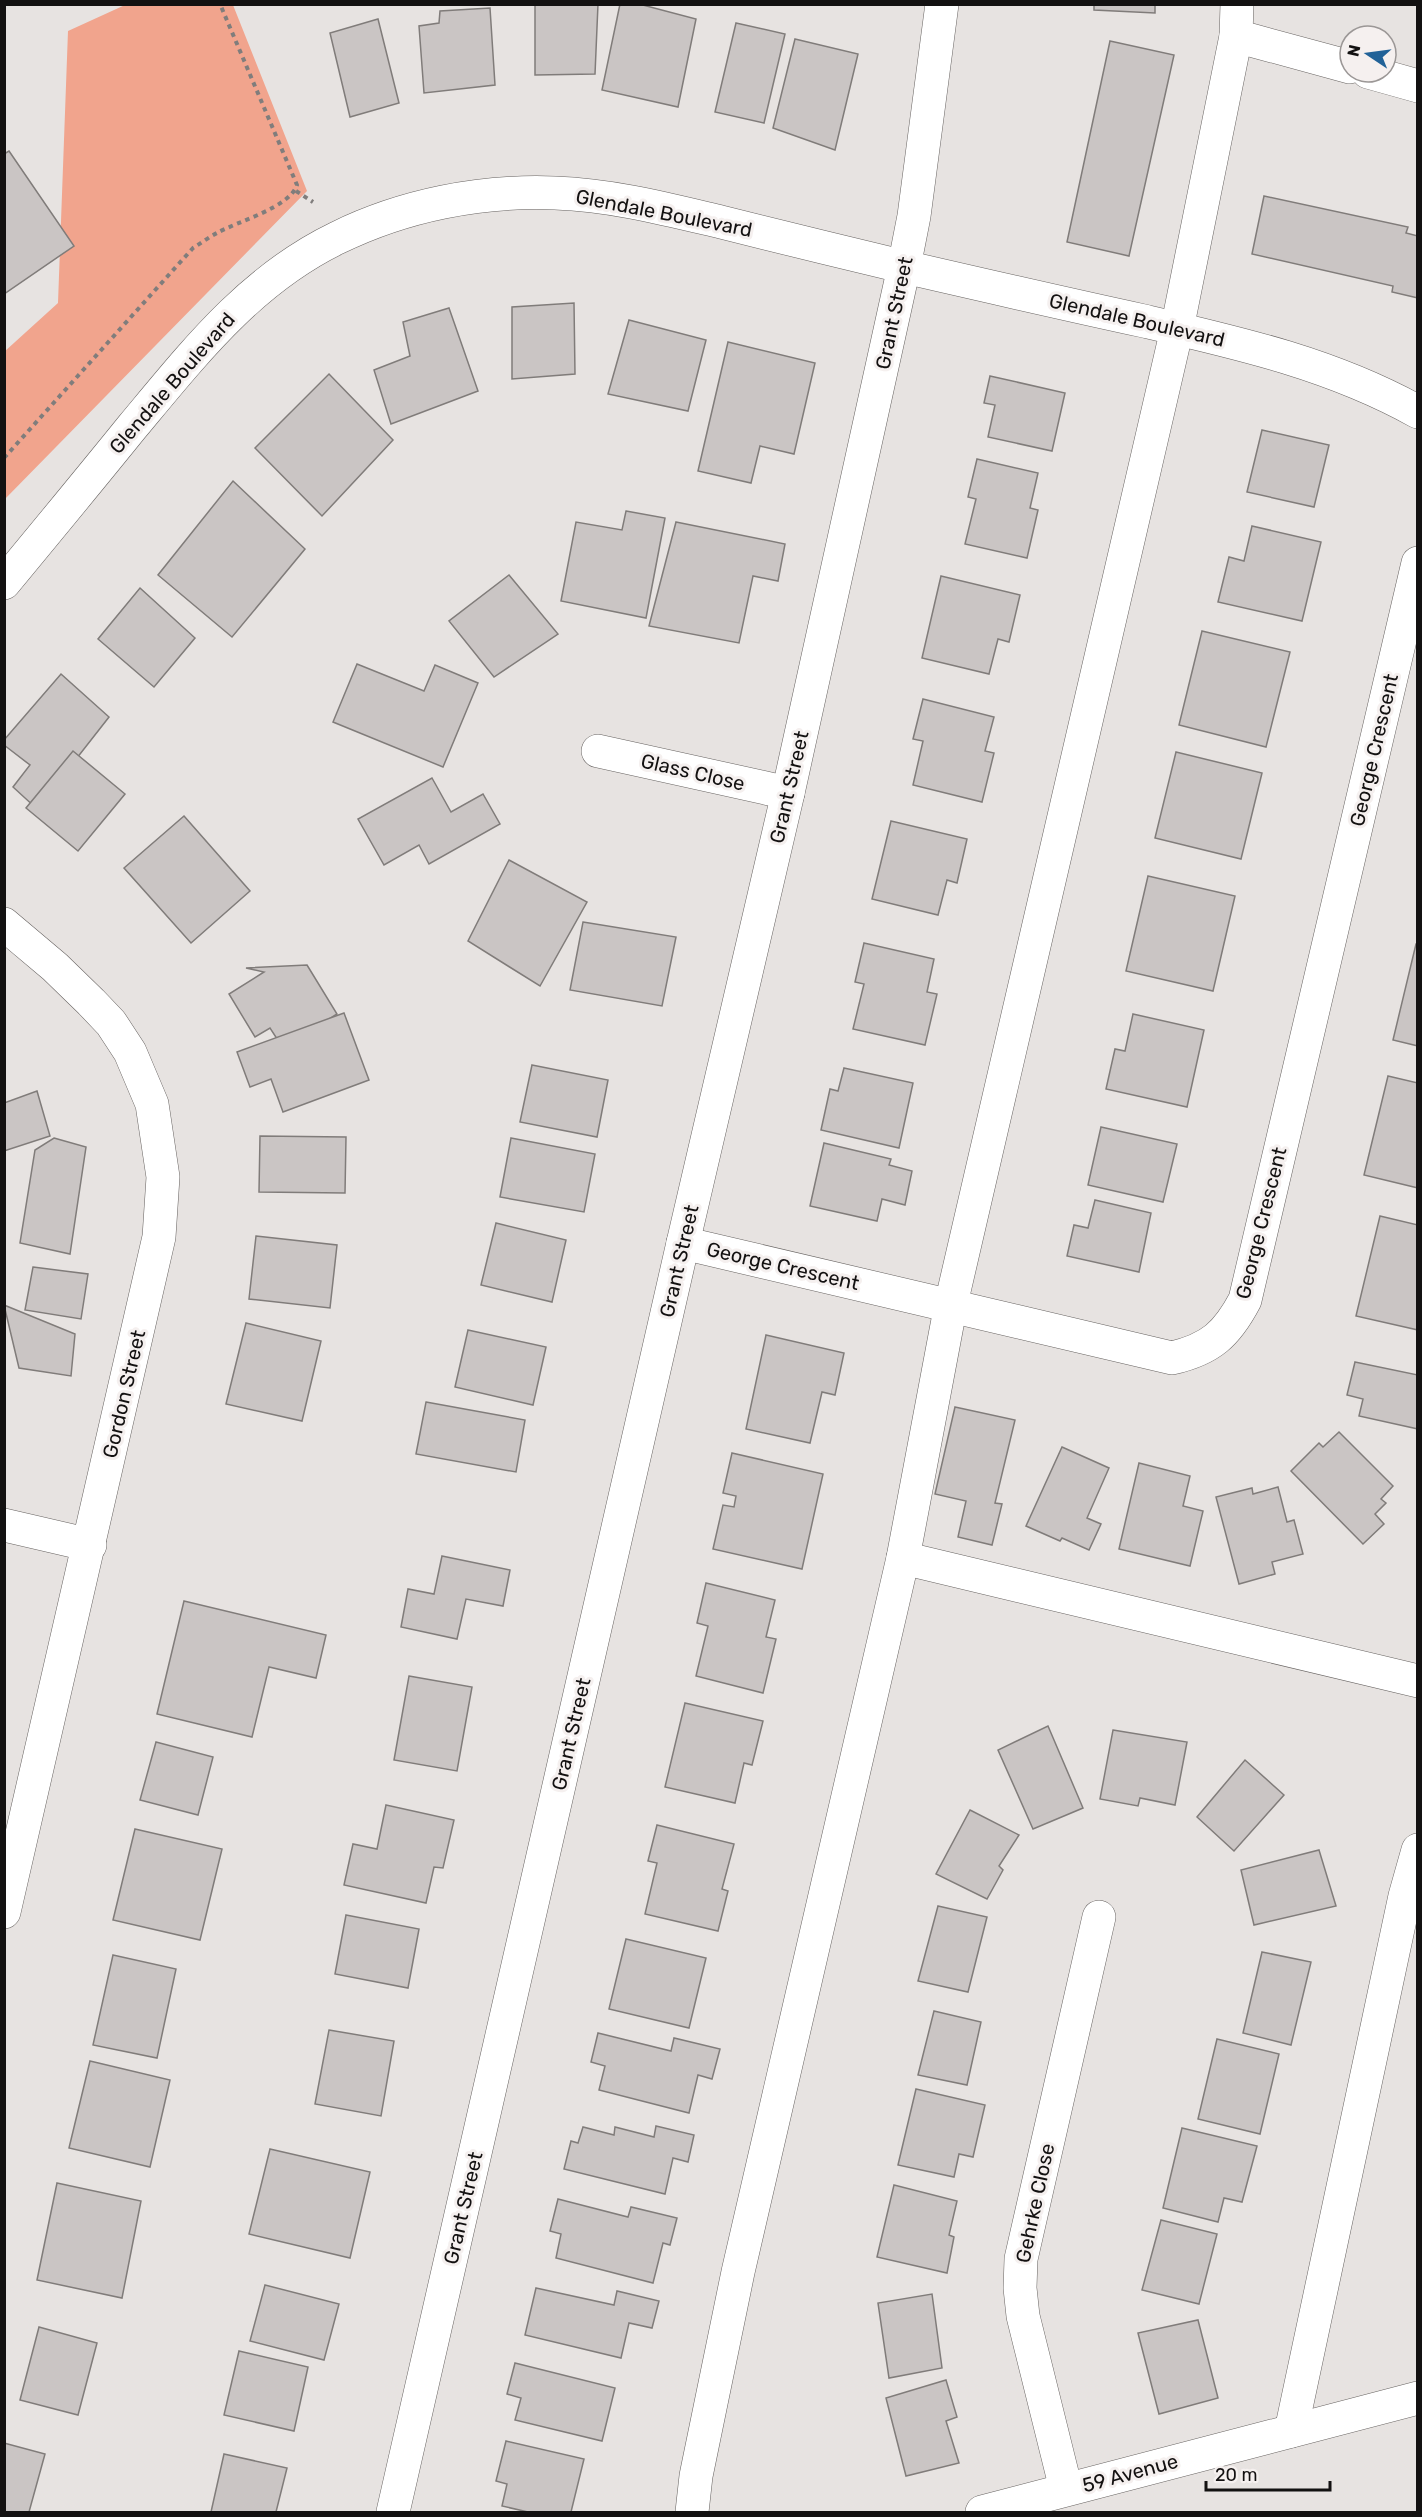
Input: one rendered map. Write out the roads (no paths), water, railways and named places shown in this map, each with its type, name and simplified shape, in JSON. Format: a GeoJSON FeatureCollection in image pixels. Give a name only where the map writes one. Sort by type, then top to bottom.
{"type":"FeatureCollection","features":[{"type":"Feature","properties":{"kind":"street","name":"Grant Street"},"geometry":{"type":"LineString","coordinates":[[393,2512],[788,793],[904,267],[914,216],[942,4]]}},
{"type":"Feature","properties":{"kind":"street"},"geometry":{"type":"LineString","coordinates":[[692,2512],[696,2476],[738,2272],[903,1558],[951,1304],[1177,329],[1236,20],[1338,62]]}},
{"type":"Feature","properties":{"kind":"street"},"geometry":{"type":"LineString","coordinates":[[1398,80],[1418,86]]}},
{"type":"Feature","properties":{"kind":"street","name":"Glendale Boulevard"},"geometry":{"type":"LineString","coordinates":[[4,583],[213,331],[241,303],[278,273],[333,240],[371,222],[458,199],[508,193],[600,196],[669,210],[1277,353],[1319,367],[1387,395],[1418,412]]}},
{"type":"Feature","properties":{"kind":"street","name":"George Crescent"},"geometry":{"type":"LineString","coordinates":[[683,1243],[951,1304],[1172,1358],[1193,1353],[1215,1341],[1235,1319],[1245,1300],[1418,563]]}},
{"type":"Feature","properties":{"kind":"street","name":"Glass Close"},"geometry":{"type":"LineString","coordinates":[[598,751],[788,793]]}},
{"type":"Feature","properties":{"kind":"street","name":"Gordon Street"},"geometry":{"type":"LineString","coordinates":[[4,924],[55,967],[91,1002],[111,1023],[130,1052],[152,1104],[163,1177],[159,1237],[4,1912]]}},
{"type":"Feature","properties":{"kind":"street"},"geometry":{"type":"LineString","coordinates":[[4,1526],[90,1545]]}},
{"type":"Feature","properties":{"kind":"street"},"geometry":{"type":"LineString","coordinates":[[903,1558],[1418,1681]]}},
{"type":"Feature","properties":{"kind":"street"},"geometry":{"type":"LineString","coordinates":[[1291,2431],[1405,1896],[1418,1850]]}},
{"type":"Feature","properties":{"kind":"street","name":"Gehrke Close"},"geometry":{"type":"LineString","coordinates":[[1066,2489],[1023,2316],[1020,2288],[1021,2259],[1099,1917]]}},
{"type":"Feature","properties":{"kind":"street","name":"59 Avenue"},"geometry":{"type":"LineString","coordinates":[[982,2512],[1418,2398]]}}]}
